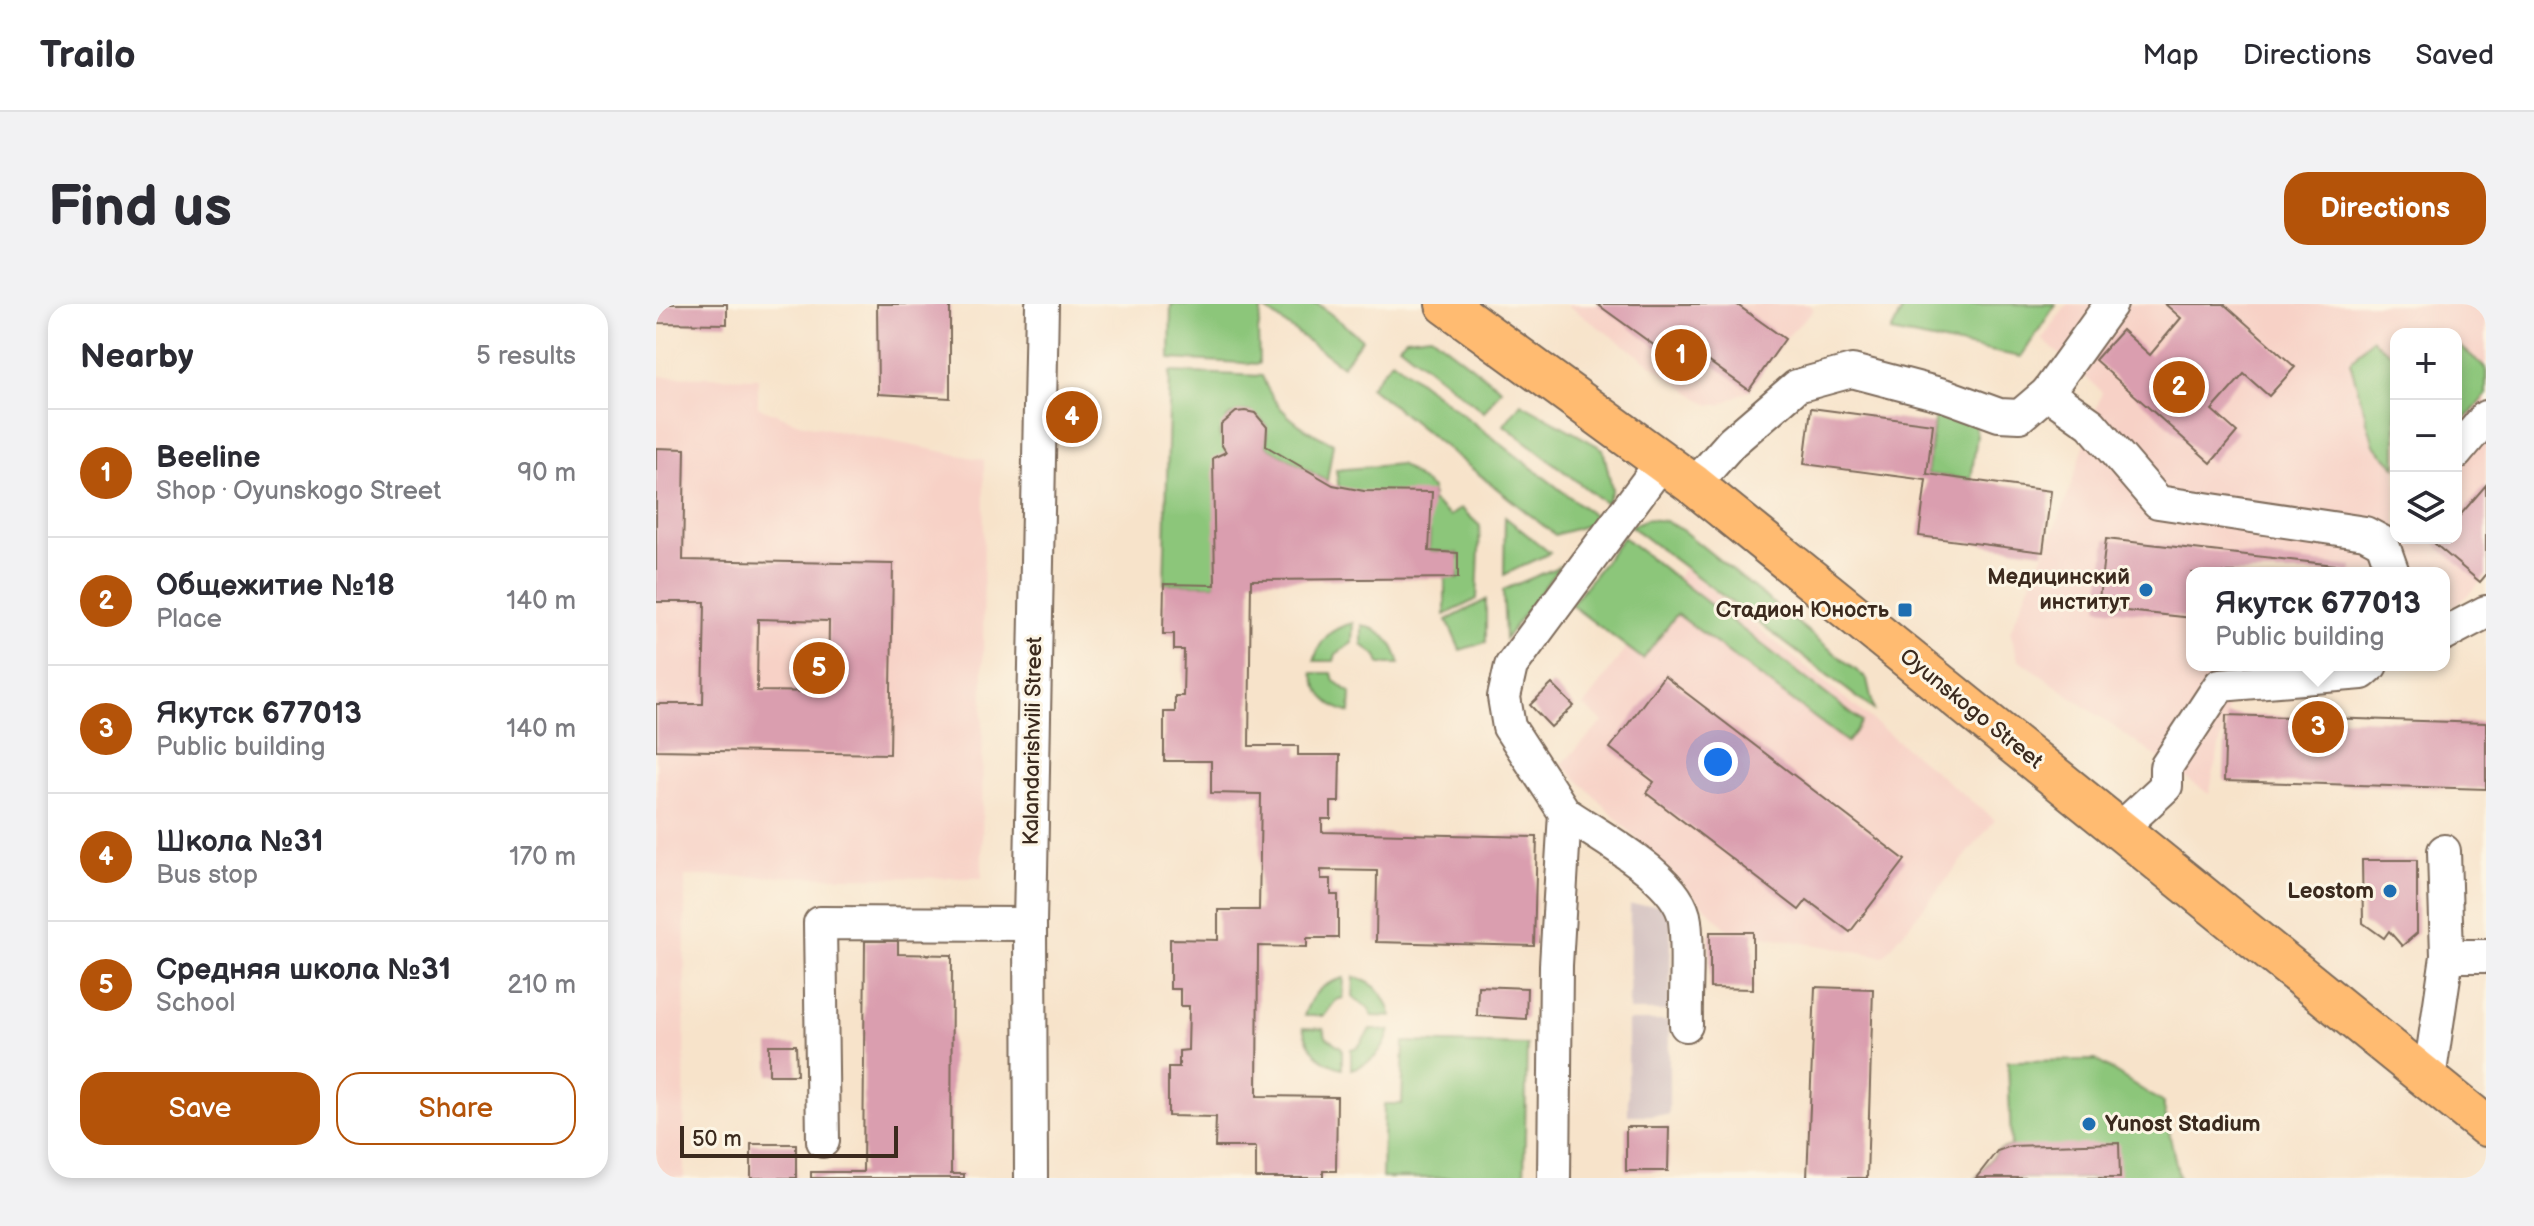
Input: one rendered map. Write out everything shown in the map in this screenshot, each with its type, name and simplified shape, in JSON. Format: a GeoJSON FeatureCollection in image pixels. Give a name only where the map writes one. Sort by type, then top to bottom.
{"type":"FeatureCollection","features":[{"type":"Feature","properties":{"kind":"main road","name":"Oyunskogo Street"},"geometry":{"type":"LineString","coordinates":[[1446,304],[1694,485],[2486,1126]]}},
{"type":"Feature","properties":{"kind":"street","name":"Kalandarishvili Street"},"geometry":{"type":"LineString","coordinates":[[1031,1178],[1030,924],[1042,304]]}},
{"type":"Feature","properties":{"kind":"street"},"geometry":{"type":"LineString","coordinates":[[1694,485],[1732,442],[1797,386],[1852,371],[1947,396],[1999,415],[2020,416],[2047,393],[2111,304]]}},
{"type":"Feature","properties":{"kind":"street"},"geometry":{"type":"LineString","coordinates":[[2047,393],[2091,424],[2158,502],[2389,534],[2392,567]]}},
{"type":"Feature","properties":{"kind":"street"},"geometry":{"type":"LineString","coordinates":[[2462,446],[2486,417]]}},
{"type":"Feature","properties":{"kind":"street"},"geometry":{"type":"LineString","coordinates":[[1662,462],[1511,666],[1504,697],[1509,727],[1565,813],[1649,871],[1675,894],[1685,918],[1686,1025]]}},
{"type":"Feature","properties":{"kind":"street"},"geometry":{"type":"LineString","coordinates":[[2450,631],[2486,612]]}},
{"type":"Feature","properties":{"kind":"street"},"geometry":{"type":"LineString","coordinates":[[2119,830],[2166,786],[2166,767],[2220,685],[2364,671]]}},
{"type":"Feature","properties":{"kind":"street"},"geometry":{"type":"LineString","coordinates":[[1554,1178],[1556,965],[1565,813]]}},
{"type":"Feature","properties":{"kind":"street"},"geometry":{"type":"LineString","coordinates":[[2429,1079],[2447,956],[2444,851]]}},
{"type":"Feature","properties":{"kind":"street"},"geometry":{"type":"LineString","coordinates":[[823,1141],[820,923],[1030,924]]}},
{"type":"Feature","properties":{"kind":"street"},"geometry":{"type":"LineString","coordinates":[[2447,956],[2486,956]]}},
{"type":"Feature","properties":{"kind":"shaded area"},"geometry":{"type":"Polygon","coordinates":[[[1566,304],[1809,304],[1814,309],[1785,339],[1749,390],[1720,405],[1707,404],[1566,304]]]}},
{"type":"Feature","properties":{"kind":"shaded area"},"geometry":{"type":"Polygon","coordinates":[[[2067,304],[2486,304],[2486,577],[2455,607],[2450,602],[2450,567],[2186,567],[2186,671],[2229,671],[2228,706],[2209,794],[2018,659],[2010,631],[2064,506],[2102,392],[2042,339],[2067,304]]]}},
{"type":"Feature","properties":{"kind":"shaded area"},"geometry":{"type":"Polygon","coordinates":[[[656,376],[758,378],[758,407],[799,423],[984,460],[982,878],[685,876],[684,1178],[656,1178],[656,376]]]}},
{"type":"Feature","properties":{"kind":"shaded area"},"geometry":{"type":"Polygon","coordinates":[[[1684,568],[1995,820],[1884,956],[1728,930],[1562,764],[1603,722],[1584,706],[1684,568]]]}},
{"type":"Feature","properties":{"kind":"shaded area"},"geometry":{"type":"Polygon","coordinates":[[[1630,905],[1671,905],[1670,1011],[1629,1011],[1630,905]]]}},
{"type":"Feature","properties":{"kind":"shaded area"},"geometry":{"type":"Polygon","coordinates":[[[1628,1021],[1669,1021],[1669,1115],[1628,1115],[1628,1021]]]}},
{"type":"Feature","properties":{"kind":"green space"},"geometry":{"type":"Polygon","coordinates":[[[1171,304],[1318,304],[1362,339],[1342,366],[1262,307],[1258,332],[1259,364],[1170,359],[1171,304]]]}},
{"type":"Feature","properties":{"kind":"green space"},"geometry":{"type":"Polygon","coordinates":[[[1905,304],[2056,304],[2021,357],[1891,332],[1905,304]]]}},
{"type":"Feature","properties":{"kind":"green space"},"geometry":{"type":"Polygon","coordinates":[[[1431,335],[1501,389],[1484,412],[1399,345],[1406,338],[1431,335]]]}},
{"type":"Feature","properties":{"kind":"green space"},"geometry":{"type":"Polygon","coordinates":[[[2371,339],[2390,353],[2390,461],[2374,445],[2350,362],[2371,339]]]}},
{"type":"Feature","properties":{"kind":"green space"},"geometry":{"type":"Polygon","coordinates":[[[2462,348],[2486,368],[2486,395],[2462,424],[2462,348]]]}},
{"type":"Feature","properties":{"kind":"green space"},"geometry":{"type":"Polygon","coordinates":[[[1392,360],[1601,521],[1555,535],[1370,387],[1392,360]]]}},
{"type":"Feature","properties":{"kind":"green space"},"geometry":{"type":"Polygon","coordinates":[[[1170,372],[1262,376],[1274,399],[1290,417],[1333,443],[1327,481],[1266,446],[1267,427],[1259,417],[1250,412],[1239,412],[1228,417],[1219,434],[1226,452],[1215,585],[1164,584],[1170,372]]]}},
{"type":"Feature","properties":{"kind":"green space"},"geometry":{"type":"Polygon","coordinates":[[[1937,402],[1973,419],[1977,435],[1971,480],[1927,474],[1937,402]]]}},
{"type":"Feature","properties":{"kind":"green space"},"geometry":{"type":"Polygon","coordinates":[[[1521,403],[1603,449],[1612,489],[1606,504],[1504,425],[1521,403]]]}},
{"type":"Feature","properties":{"kind":"green space"},"geometry":{"type":"Polygon","coordinates":[[[1400,464],[1432,489],[1432,501],[1450,516],[1461,508],[1480,526],[1477,599],[1445,615],[1445,577],[1458,578],[1458,553],[1429,551],[1430,532],[1416,506],[1341,501],[1336,470],[1400,464]]]}},
{"type":"Feature","properties":{"kind":"green space"},"geometry":{"type":"Polygon","coordinates":[[[1505,517],[1550,553],[1504,575],[1505,517]]]}},
{"type":"Feature","properties":{"kind":"green space"},"geometry":{"type":"Polygon","coordinates":[[[1647,519],[1665,521],[1682,530],[1867,679],[1874,710],[1630,526],[1647,519]]]}},
{"type":"Feature","properties":{"kind":"green space"},"geometry":{"type":"Polygon","coordinates":[[[1623,537],[1862,722],[1847,742],[1677,614],[1643,659],[1571,605],[1623,537]]]}},
{"type":"Feature","properties":{"kind":"green space"},"geometry":{"type":"Polygon","coordinates":[[[1560,566],[1505,639],[1503,590],[1560,566]]]}},
{"type":"Feature","properties":{"kind":"green space"},"geometry":{"type":"Polygon","coordinates":[[[1486,600],[1486,642],[1460,650],[1447,620],[1486,600]]]}},
{"type":"Feature","properties":{"kind":"green space"},"geometry":{"type":"Polygon","coordinates":[[[1353,623],[1352,643],[1336,654],[1334,661],[1314,661],[1328,636],[1338,628],[1353,623]]]}},
{"type":"Feature","properties":{"kind":"green space"},"geometry":{"type":"Polygon","coordinates":[[[1362,625],[1387,638],[1400,664],[1380,664],[1377,656],[1362,645],[1362,625]]]}},
{"type":"Feature","properties":{"kind":"green space"},"geometry":{"type":"Polygon","coordinates":[[[1312,673],[1332,673],[1334,681],[1351,693],[1350,713],[1325,699],[1312,673]]]}},
{"type":"Feature","properties":{"kind":"green space"},"geometry":{"type":"Polygon","coordinates":[[[1354,977],[1379,991],[1392,1017],[1372,1016],[1369,1009],[1353,997],[1354,977]]]}},
{"type":"Feature","properties":{"kind":"green space"},"geometry":{"type":"Polygon","coordinates":[[[1344,978],[1343,998],[1336,1000],[1324,1016],[1304,1016],[1318,991],[1344,978]]]}},
{"type":"Feature","properties":{"kind":"green space"},"geometry":{"type":"Polygon","coordinates":[[[1303,1028],[1324,1029],[1326,1037],[1342,1048],[1342,1068],[1316,1054],[1303,1028]]]}},
{"type":"Feature","properties":{"kind":"green space"},"geometry":{"type":"Polygon","coordinates":[[[1370,1030],[1390,1030],[1376,1056],[1351,1069],[1351,1049],[1358,1047],[1370,1030]]]}},
{"type":"Feature","properties":{"kind":"green space"},"geometry":{"type":"Polygon","coordinates":[[[1404,1042],[1527,1045],[1524,1178],[1382,1178],[1384,1104],[1402,1104],[1404,1042]]]}},
{"type":"Feature","properties":{"kind":"green space","name":"Yunost Stadium"},"geometry":{"type":"Polygon","coordinates":[[[2096,1060],[2163,1103],[2179,1178],[1976,1178],[1997,1151],[2011,1146],[2008,1061],[2096,1060]]]}},
{"type":"Feature","properties":{"kind":"building"},"geometry":{"type":"Polygon","coordinates":[[[656,304],[727,304],[727,324],[656,323],[656,304]]]}},
{"type":"Feature","properties":{"kind":"building"},"geometry":{"type":"Polygon","coordinates":[[[877,304],[950,304],[950,398],[878,394],[877,304]]]}},
{"type":"Feature","properties":{"kind":"building"},"geometry":{"type":"Polygon","coordinates":[[[1597,304],[1736,304],[1785,339],[1749,390],[1691,349],[1680,364],[1597,304]]]}},
{"type":"Feature","properties":{"kind":"building"},"geometry":{"type":"Polygon","coordinates":[[[2165,304],[2224,304],[2295,367],[2269,396],[2244,374],[2212,410],[2237,432],[2211,463],[2095,360],[2122,330],[2150,355],[2181,318],[2165,304]]]}},
{"type":"Feature","properties":{"kind":"building"},"geometry":{"type":"Polygon","coordinates":[[[1811,408],[1933,424],[1927,474],[2051,491],[2043,552],[1919,536],[1926,480],[1804,464],[1811,408]]]}},
{"type":"Feature","properties":{"kind":"building"},"geometry":{"type":"Polygon","coordinates":[[[1236,412],[1255,413],[1267,427],[1266,446],[1333,485],[1364,491],[1432,492],[1429,551],[1458,553],[1458,578],[1251,580],[1249,746],[1298,746],[1298,755],[1340,755],[1339,802],[1331,802],[1331,819],[1322,819],[1322,832],[1537,837],[1534,946],[1376,942],[1377,871],[1321,870],[1321,879],[1331,879],[1331,895],[1338,895],[1338,938],[1307,938],[1307,947],[1258,946],[1257,1096],[1337,1097],[1336,1171],[1323,1171],[1323,1178],[1256,1178],[1256,1147],[1215,1147],[1216,1117],[1168,1116],[1168,1067],[1179,1067],[1179,1051],[1188,1050],[1189,1006],[1180,1006],[1180,989],[1170,989],[1170,939],[1218,940],[1218,910],[1259,910],[1261,794],[1211,793],[1211,761],[1164,761],[1164,712],[1175,712],[1175,696],[1183,696],[1184,650],[1174,650],[1174,634],[1163,634],[1164,584],[1215,585],[1213,458],[1226,452],[1221,444],[1221,425],[1236,412]]]}},
{"type":"Feature","properties":{"kind":"building"},"geometry":{"type":"Polygon","coordinates":[[[656,448],[685,449],[683,560],[893,564],[890,754],[656,750],[656,704],[703,704],[705,602],[656,602],[656,448]],[[758,619],[757,691],[828,692],[829,621],[758,619]]]}},
{"type":"Feature","properties":{"kind":"building"},"geometry":{"type":"Polygon","coordinates":[[[2486,485],[2486,575],[2480,582],[2435,544],[2462,544],[2462,513],[2486,485]]]}},
{"type":"Feature","properties":{"kind":"building","name":"Медицинский институт"},"geometry":{"type":"Polygon","coordinates":[[[2106,539],[2352,567],[2186,567],[2186,617],[2098,608],[2106,539]]]}},
{"type":"Feature","properties":{"kind":"building"},"geometry":{"type":"Polygon","coordinates":[[[1664,676],[1905,860],[1850,932],[1807,900],[1799,910],[1646,793],[1654,782],[1610,748],[1664,676]]]}},
{"type":"Feature","properties":{"kind":"building"},"geometry":{"type":"Polygon","coordinates":[[[1552,684],[1574,706],[1551,727],[1530,705],[1552,684]]]}},
{"type":"Feature","properties":{"kind":"building"},"geometry":{"type":"Polygon","coordinates":[[[2226,715],[2486,723],[2486,789],[2224,781],[2226,715]]]}},
{"type":"Feature","properties":{"kind":"building","name":"Leostom"},"geometry":{"type":"Polygon","coordinates":[[[2362,860],[2417,860],[2417,933],[2402,946],[2389,931],[2384,938],[2363,923],[2362,860]]]}},
{"type":"Feature","properties":{"kind":"building"},"geometry":{"type":"Polygon","coordinates":[[[1710,932],[1753,932],[1753,989],[1710,988],[1710,932]]]}},
{"type":"Feature","properties":{"kind":"building"},"geometry":{"type":"Polygon","coordinates":[[[865,941],[898,941],[898,954],[952,955],[951,1174],[964,1174],[964,1178],[811,1178],[811,1172],[863,1172],[865,941]]]}},
{"type":"Feature","properties":{"kind":"building"},"geometry":{"type":"Polygon","coordinates":[[[1478,986],[1527,988],[1526,1019],[1477,1016],[1478,986]]]}},
{"type":"Feature","properties":{"kind":"building"},"geometry":{"type":"Polygon","coordinates":[[[1815,987],[1873,989],[1867,1178],[1807,1178],[1815,987]]]}},
{"type":"Feature","properties":{"kind":"building"},"geometry":{"type":"Polygon","coordinates":[[[769,1045],[796,1045],[797,1075],[769,1075],[769,1045]]]}},
{"type":"Feature","properties":{"kind":"building"},"geometry":{"type":"Polygon","coordinates":[[[1626,1127],[1669,1127],[1668,1171],[1626,1171],[1626,1127]]]}},
{"type":"Feature","properties":{"kind":"building"},"geometry":{"type":"Polygon","coordinates":[[[2119,1143],[2120,1178],[1976,1178],[1997,1151],[2011,1146],[2119,1143]]]}},
{"type":"Feature","properties":{"kind":"building"},"geometry":{"type":"Polygon","coordinates":[[[751,1144],[796,1144],[796,1178],[751,1178],[751,1144]]]}},
{"type":"Feature","properties":{"kind":"place","name":"Beeline"},"geometry":{"type":"Point","coordinates":[1681,355]}},
{"type":"Feature","properties":{"kind":"place","name":"Общежитие №18"},"geometry":{"type":"Point","coordinates":[2179,387]}},
{"type":"Feature","properties":{"kind":"place","name":"Школа №31"},"geometry":{"type":"Point","coordinates":[1072,417]}},
{"type":"Feature","properties":{"kind":"place","name":"Медицинский институт"},"geometry":{"type":"Point","coordinates":[2146,590]}},
{"type":"Feature","properties":{"kind":"place","name":"Стадион Юность"},"geometry":{"type":"Point","coordinates":[1905,610]}},
{"type":"Feature","properties":{"kind":"place","name":"Средняя школа №31"},"geometry":{"type":"Point","coordinates":[819,668]}},
{"type":"Feature","properties":{"kind":"place","name":"Якутск 677013"},"geometry":{"type":"Point","coordinates":[2318,727]}},
{"type":"Feature","properties":{"kind":"place","name":"Leostom"},"geometry":{"type":"Point","coordinates":[2390,891]}},
{"type":"Feature","properties":{"kind":"place","name":"Yunost Stadium"},"geometry":{"type":"Point","coordinates":[2089,1124]}}]}
